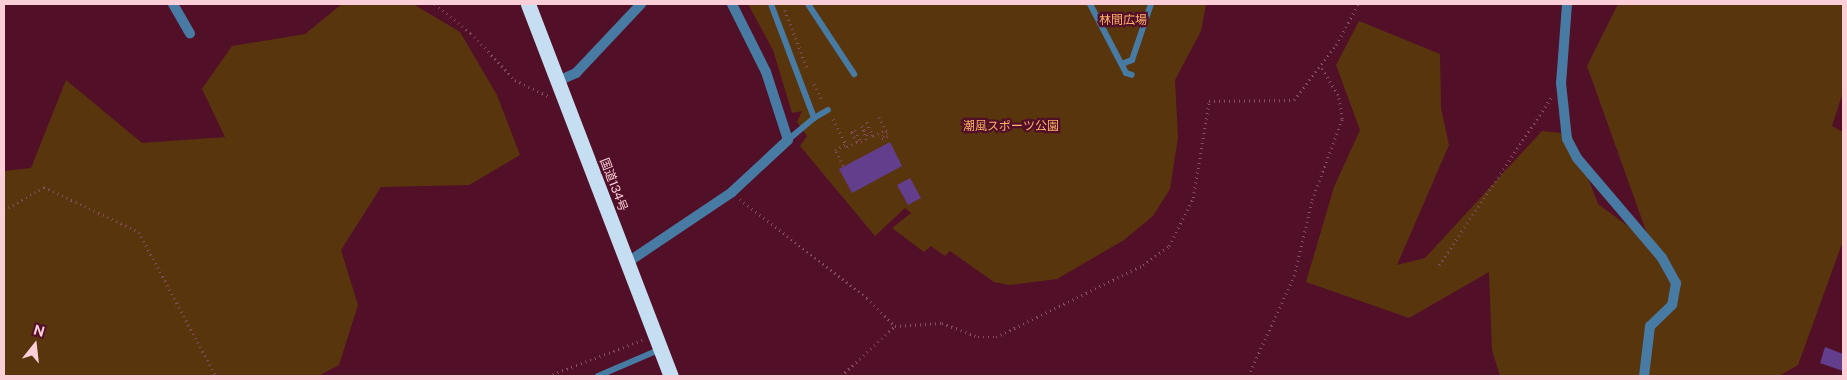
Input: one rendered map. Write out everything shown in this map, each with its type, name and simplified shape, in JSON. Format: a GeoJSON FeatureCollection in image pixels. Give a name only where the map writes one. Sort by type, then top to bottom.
{"type":"FeatureCollection","features":[{"type":"Feature","properties":{"kind":"highway","name":"国道134号"},"geometry":{"type":"LineString","coordinates":[[528,4],[671,376]]}},
{"type":"Feature","properties":{"kind":"street"},"geometry":{"type":"LineString","coordinates":[[174,4],[190,34]]}},
{"type":"Feature","properties":{"kind":"street"},"geometry":{"type":"LineString","coordinates":[[558,81],[576,73],[641,4]]}},
{"type":"Feature","properties":{"kind":"street"},"geometry":{"type":"LineString","coordinates":[[628,262],[732,192],[788,140],[766,72],[732,4]]}},
{"type":"Feature","properties":{"kind":"street"},"geometry":{"type":"LineString","coordinates":[[1566,4],[1561,83],[1567,138],[1577,158],[1662,258],[1676,283],[1672,305],[1650,326],[1644,376]]}},
{"type":"Feature","properties":{"kind":"lane"},"geometry":{"type":"LineString","coordinates":[[771,4],[814,118]]}},
{"type":"Feature","properties":{"kind":"lane"},"geometry":{"type":"LineString","coordinates":[[808,4],[854,74]]}},
{"type":"Feature","properties":{"kind":"lane"},"geometry":{"type":"LineString","coordinates":[[1090,4],[1122,64],[1132,75]]}},
{"type":"Feature","properties":{"kind":"lane"},"geometry":{"type":"LineString","coordinates":[[1122,64],[1132,60],[1151,4]]}},
{"type":"Feature","properties":{"kind":"lane"},"geometry":{"type":"LineString","coordinates":[[788,140],[814,118],[828,110]]}},
{"type":"Feature","properties":{"kind":"lane"},"geometry":{"type":"LineString","coordinates":[[598,376],[658,342]]}},
{"type":"Feature","properties":{"kind":"path"},"geometry":{"type":"LineString","coordinates":[[435,4],[471,33],[515,80],[543,96],[563,96]]}},
{"type":"Feature","properties":{"kind":"path"},"geometry":{"type":"LineString","coordinates":[[783,4],[809,73]]}},
{"type":"Feature","properties":{"kind":"path"},"geometry":{"type":"LineString","coordinates":[[841,376],[895,326],[942,323],[978,337],[996,337],[1143,265],[1169,246],[1193,198],[1209,101],[1294,100],[1321,68],[1358,4]]}},
{"type":"Feature","properties":{"kind":"path"},"geometry":{"type":"LineString","coordinates":[[1248,376],[1294,276],[1312,200],[1342,119],[1338,95],[1321,68]]}},
{"type":"Feature","properties":{"kind":"path"},"geometry":{"type":"LineString","coordinates":[[812,81],[847,148],[857,142],[851,132],[855,130],[862,142],[866,140],[862,126],[869,138],[885,130]]}},
{"type":"Feature","properties":{"kind":"path"},"geometry":{"type":"LineString","coordinates":[[1439,265],[1561,83]]}},
{"type":"Feature","properties":{"kind":"path"},"geometry":{"type":"LineString","coordinates":[[879,117],[885,130],[882,139],[889,135]]}},
{"type":"Feature","properties":{"kind":"path"},"geometry":{"type":"LineString","coordinates":[[867,122],[873,136]]}},
{"type":"Feature","properties":{"kind":"path"},"geometry":{"type":"LineString","coordinates":[[843,166],[834,150],[846,144]]}},
{"type":"Feature","properties":{"kind":"path"},"geometry":{"type":"LineString","coordinates":[[4,210],[44,188],[139,232],[216,376]]}},
{"type":"Feature","properties":{"kind":"path"},"geometry":{"type":"LineString","coordinates":[[732,192],[867,298],[895,326]]}},
{"type":"Feature","properties":{"kind":"path"},"geometry":{"type":"LineString","coordinates":[[548,376],[658,342]]}},
{"type":"Feature","properties":{"kind":"green space"},"geometry":{"type":"Polygon","coordinates":[[[342,4],[413,4],[460,32],[497,95],[520,155],[469,185],[381,187],[341,250],[358,305],[339,365],[318,376],[4,376],[4,171],[31,168],[66,80],[142,143],[225,137],[202,89],[232,46],[305,34],[342,4]]]}},
{"type":"Feature","properties":{"kind":"green space","name":"潮風スポーツ公園"},"geometry":{"type":"Polygon","coordinates":[[[748,4],[1206,4],[1201,31],[1175,80],[1178,137],[1170,189],[1153,216],[1124,240],[1057,279],[1009,285],[994,282],[950,251],[945,256],[931,246],[924,252],[892,228],[911,213],[905,208],[875,236],[800,146],[807,136],[797,122],[802,111],[792,113],[773,50],[748,4]]]}},
{"type":"Feature","properties":{"kind":"green space"},"geometry":{"type":"Polygon","coordinates":[[[1618,4],[1843,4],[1843,92],[1832,126],[1843,132],[1843,241],[1798,365],[1779,376],[1500,376],[1492,350],[1489,272],[1409,318],[1306,282],[1334,187],[1360,130],[1336,65],[1359,21],[1440,54],[1441,108],[1449,145],[1397,265],[1425,258],[1542,131],[1571,134],[1598,204],[1650,242],[1587,66],[1618,4]]]}},
{"type":"Feature","properties":{"kind":"building"},"geometry":{"type":"Polygon","coordinates":[[[890,142],[902,166],[852,193],[839,169],[890,142]]]}},
{"type":"Feature","properties":{"kind":"building"},"geometry":{"type":"Polygon","coordinates":[[[910,178],[921,198],[908,205],[897,185],[910,178]]]}},
{"type":"Feature","properties":{"kind":"building"},"geometry":{"type":"Polygon","coordinates":[[[1825,347],[1843,354],[1843,371],[1820,363],[1825,347]]]}},
{"type":"Feature","properties":{"kind":"park label","name":"林間広場"},"geometry":{"type":"Point","coordinates":[1123,21]}}]}
